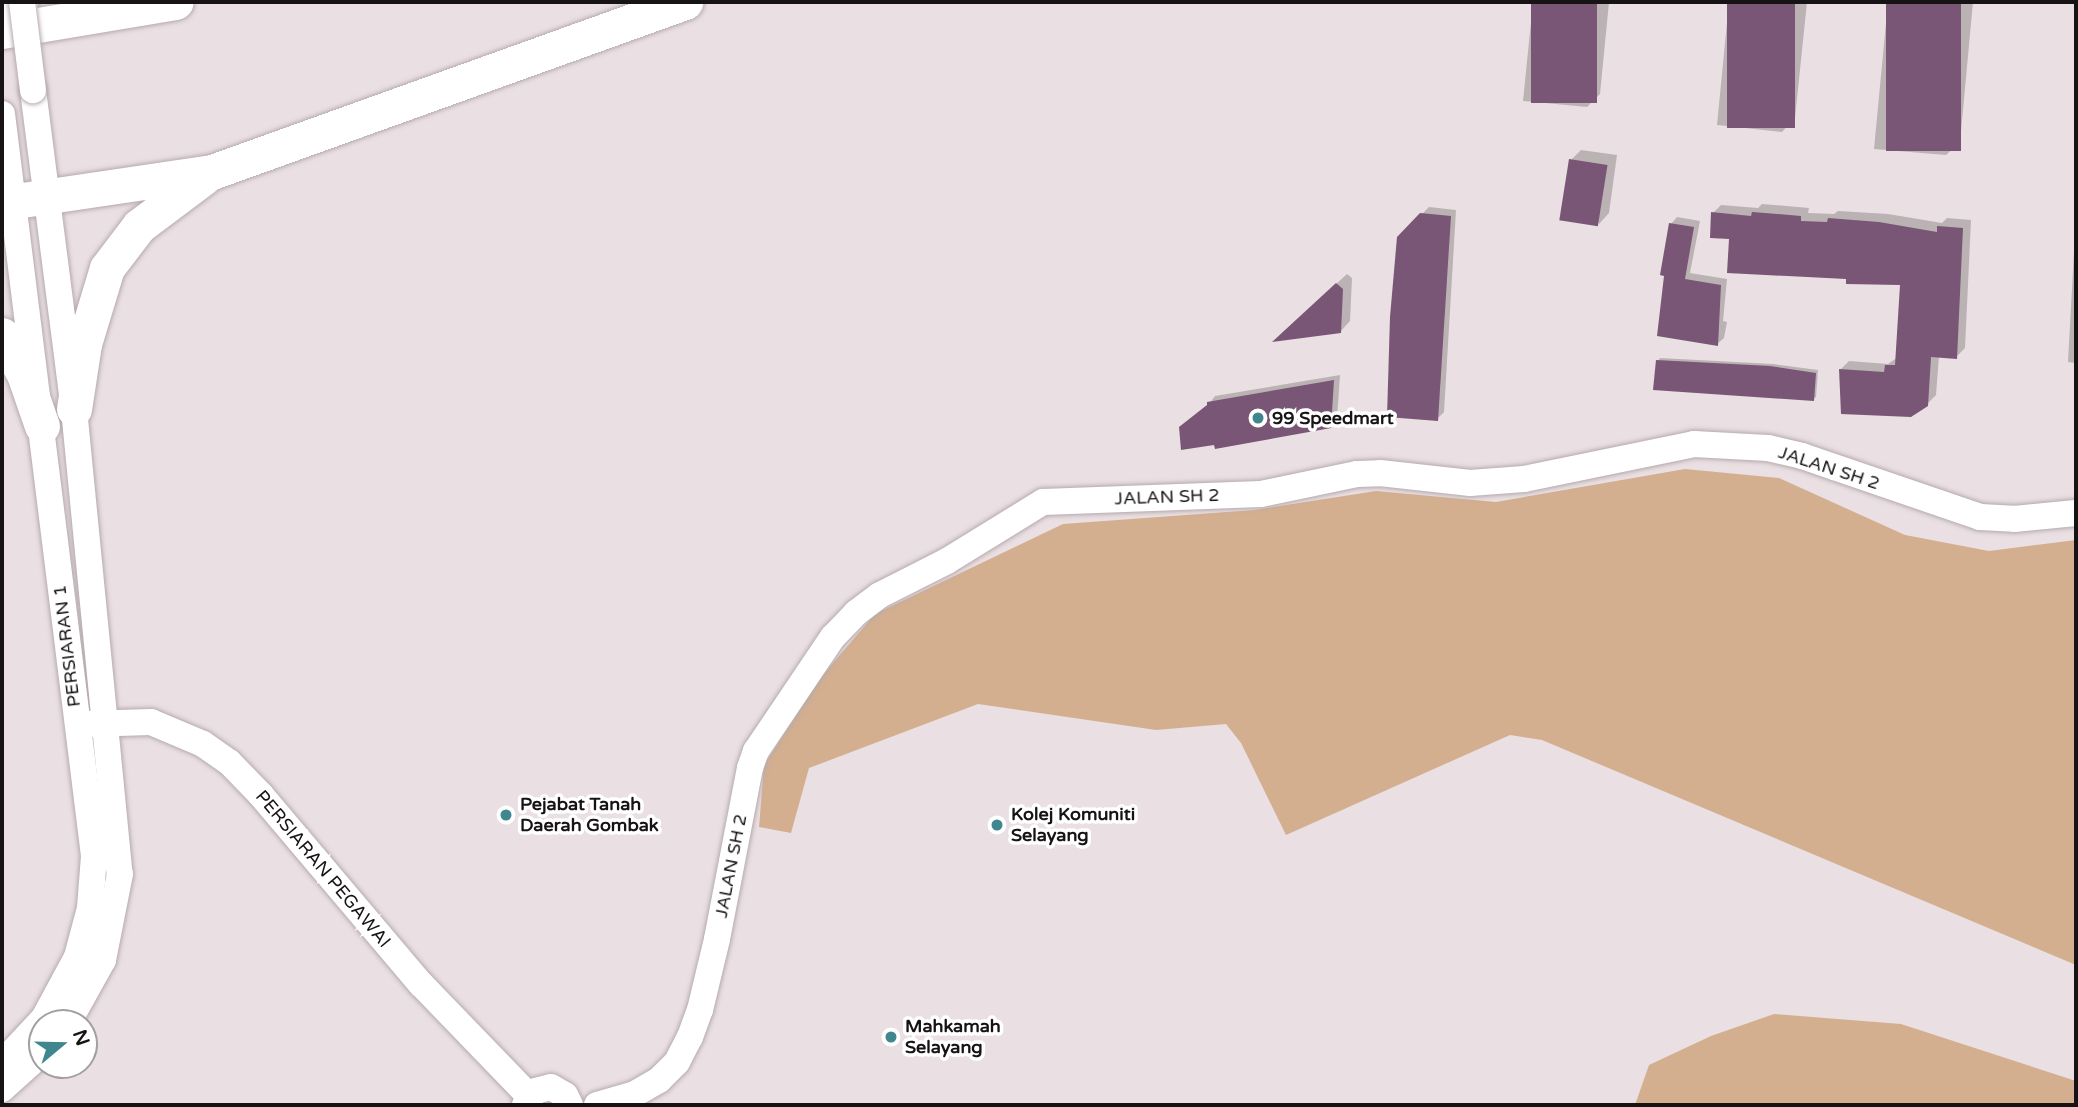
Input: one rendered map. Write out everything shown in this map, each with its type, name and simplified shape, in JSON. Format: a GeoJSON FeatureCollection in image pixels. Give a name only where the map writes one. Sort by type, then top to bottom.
{"type":"FeatureCollection","features":[{"type":"Feature","properties":{"kind":"highway"},"geometry":{"type":"LineString","coordinates":[[2,4],[21,2]]}},
{"type":"Feature","properties":{"kind":"highway"},"geometry":{"type":"LineString","coordinates":[[2,31],[176,2]]}},
{"type":"Feature","properties":{"kind":"highway"},"geometry":{"type":"LineString","coordinates":[[8,203],[212,172],[685,2]]}},
{"type":"Feature","properties":{"kind":"highway"},"geometry":{"type":"LineString","coordinates":[[74,409],[84,344],[107,268],[139,226],[212,172]]}},
{"type":"Feature","properties":{"kind":"highway"},"geometry":{"type":"LineString","coordinates":[[2,335],[24,374],[41,426]]}},
{"type":"Feature","properties":{"kind":"street","name":"PERSIARAN 1"},"geometry":{"type":"LineString","coordinates":[[21,2],[74,409],[120,874],[103,960],[76,1009]]}},
{"type":"Feature","properties":{"kind":"street","name":"PERSIARAN 1"},"geometry":{"type":"LineString","coordinates":[[2,114],[8,203],[41,426],[94,856],[90,908],[77,957],[44,1018],[2,1063]]}},
{"type":"Feature","properties":{"kind":"street","name":"JALAN SH 2"},"geometry":{"type":"LineString","coordinates":[[597,1105],[633,1095],[659,1080],[677,1062],[690,1037],[711,962],[750,768],[756,751],[833,637],[856,613],[880,596],[947,561],[1044,502],[1261,494],[1357,474],[1380,473],[1470,483],[1524,479],[1694,444],[1768,448],[1802,456],[1980,517],[2014,519],[2076,513]]}},
{"type":"Feature","properties":{"kind":"street"},"geometry":{"type":"LineString","coordinates":[[97,651],[110,690],[126,706],[151,722]]}},
{"type":"Feature","properties":{"kind":"street","name":"PERSIARAN PEGAWAI"},"geometry":{"type":"LineString","coordinates":[[76,725],[151,722],[191,737],[229,762],[261,795],[421,984],[527,1101]]}},
{"type":"Feature","properties":{"kind":"street"},"geometry":{"type":"LineString","coordinates":[[2,1089],[28,1066]]}},
{"type":"Feature","properties":{"kind":"street"},"geometry":{"type":"LineString","coordinates":[[527,1101],[535,1091],[551,1087],[565,1095],[570,1105]]}},
{"type":"Feature","properties":{"kind":"shaded area"},"geometry":{"type":"Polygon","coordinates":[[[1685,469],[1779,478],[1905,535],[1989,551],[2076,540],[2076,965],[1542,740],[1510,735],[1286,835],[1241,743],[1226,724],[1156,730],[978,704],[809,768],[791,833],[759,827],[764,765],[821,677],[875,614],[1063,524],[1254,510],[1376,491],[1496,502],[1685,469]]]}},
{"type":"Feature","properties":{"kind":"shaded area"},"geometry":{"type":"Polygon","coordinates":[[[1774,1014],[1901,1024],[2076,1081],[2076,1105],[1635,1105],[1649,1065],[1711,1036],[1774,1014]]]}},
{"type":"Feature","properties":{"kind":"building"},"geometry":{"type":"Polygon","coordinates":[[[1531,2],[1597,2],[1597,103],[1531,103],[1531,2]]]}},
{"type":"Feature","properties":{"kind":"building"},"geometry":{"type":"Polygon","coordinates":[[[1727,2],[1795,2],[1795,128],[1727,128],[1727,2]]]}},
{"type":"Feature","properties":{"kind":"building"},"geometry":{"type":"Polygon","coordinates":[[[1886,2],[1961,2],[1961,151],[1886,151],[1886,2]]]}},
{"type":"Feature","properties":{"kind":"building"},"geometry":{"type":"Polygon","coordinates":[[[1569,159],[1608,165],[1598,226],[1559,220],[1569,159]]]}},
{"type":"Feature","properties":{"kind":"building"},"geometry":{"type":"Polygon","coordinates":[[[1711,212],[1751,216],[1752,212],[1801,216],[1801,221],[1827,222],[1828,218],[1879,222],[1937,232],[1937,226],[1963,228],[1957,359],[1931,357],[1928,406],[1911,417],[1841,414],[1839,369],[1884,372],[1885,365],[1895,365],[1900,285],[1846,284],[1846,279],[1727,273],[1729,239],[1710,238],[1711,212]]]}},
{"type":"Feature","properties":{"kind":"building"},"geometry":{"type":"Polygon","coordinates":[[[1420,213],[1451,216],[1438,421],[1387,417],[1390,317],[1397,237],[1420,213]]]}},
{"type":"Feature","properties":{"kind":"building"},"geometry":{"type":"Polygon","coordinates":[[[1669,223],[1694,227],[1685,279],[1721,285],[1718,346],[1657,336],[1664,276],[1660,275],[1669,223]]]}},
{"type":"Feature","properties":{"kind":"building"},"geometry":{"type":"Polygon","coordinates":[[[1336,283],[1343,289],[1341,333],[1272,342],[1336,283]]]}},
{"type":"Feature","properties":{"kind":"building"},"geometry":{"type":"Polygon","coordinates":[[[1656,360],[1770,366],[1816,373],[1814,401],[1653,390],[1656,360]]]}},
{"type":"Feature","properties":{"kind":"building"},"geometry":{"type":"Polygon","coordinates":[[[1334,380],[1331,428],[1215,449],[1214,445],[1181,450],[1179,427],[1207,405],[1207,402],[1334,380]]]}},
{"type":"Feature","properties":{"kind":"place","name":"99 Speedmart"},"geometry":{"type":"Point","coordinates":[1258,418]}},
{"type":"Feature","properties":{"kind":"place","name":"Pejabat Tanah Daerah Gombak"},"geometry":{"type":"Point","coordinates":[506,815]}},
{"type":"Feature","properties":{"kind":"place","name":"Kolej Komuniti Selayang"},"geometry":{"type":"Point","coordinates":[997,825]}},
{"type":"Feature","properties":{"kind":"place","name":"Mahkamah Selayang"},"geometry":{"type":"Point","coordinates":[891,1037]}}]}
